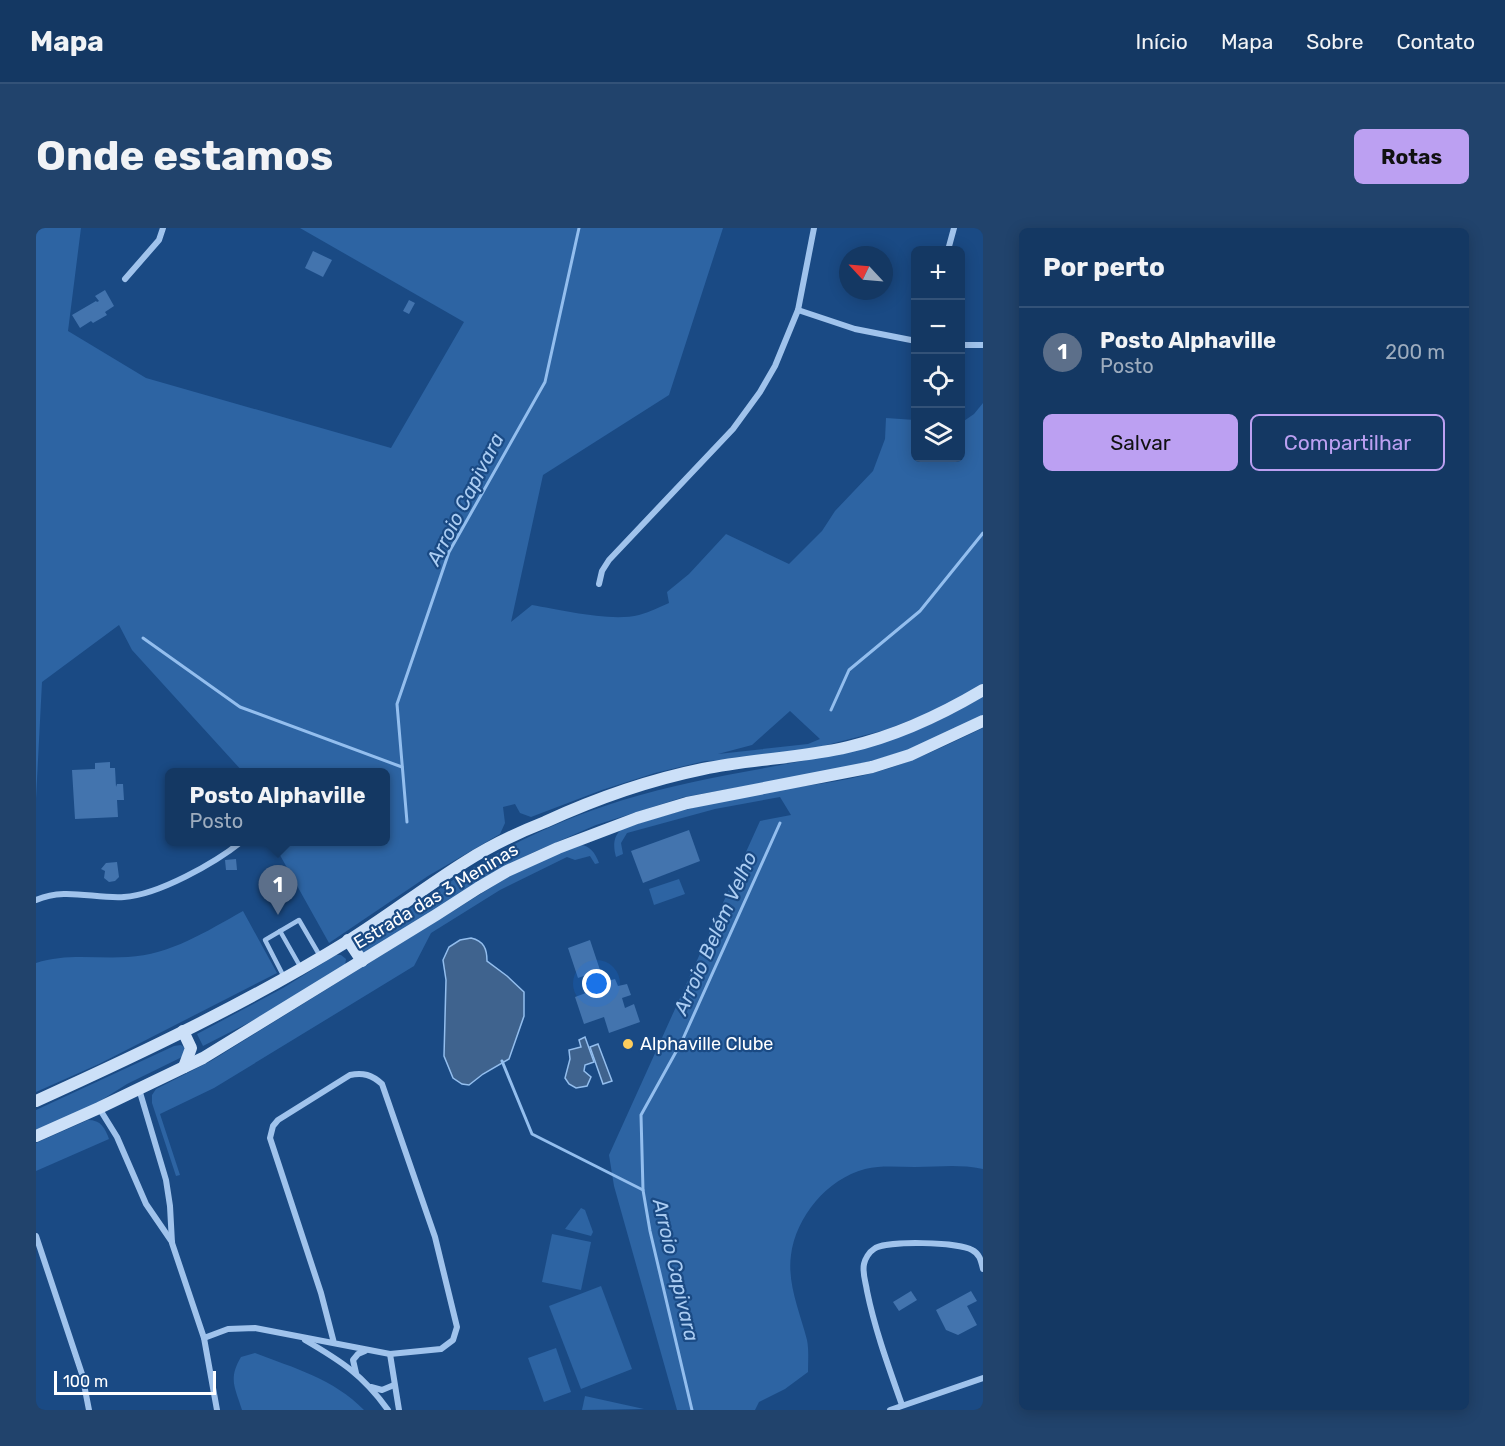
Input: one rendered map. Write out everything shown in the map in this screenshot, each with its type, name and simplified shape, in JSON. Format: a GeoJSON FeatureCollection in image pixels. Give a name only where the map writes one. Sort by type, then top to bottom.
{"type":"FeatureCollection","features":[{"type":"Feature","properties":{"kind":"main road","name":"Estrada das 3 Meninas"},"geometry":{"type":"LineString","coordinates":[[36,1101],[131,1058],[301,968],[348,940],[466,861],[546,821],[633,788],[705,768],[798,756],[868,742],[930,719],[983,690]]}},
{"type":"Feature","properties":{"kind":"main road","name":"Estrada das 3 Meninas"},"geometry":{"type":"LineString","coordinates":[[36,1136],[184,1067],[252,1029],[498,877],[585,837],[687,803],[848,773],[910,755],[983,721]]}},
{"type":"Feature","properties":{"kind":"main road"},"geometry":{"type":"LineString","coordinates":[[348,940],[362,961]]}},
{"type":"Feature","properties":{"kind":"main road"},"geometry":{"type":"LineString","coordinates":[[183,1031],[191,1048],[184,1067]]}},
{"type":"Feature","properties":{"kind":"street"},"geometry":{"type":"LineString","coordinates":[[125,279],[159,240],[163,228]]}},
{"type":"Feature","properties":{"kind":"street"},"geometry":{"type":"LineString","coordinates":[[598,584],[609,560],[721,442],[744,414],[775,366],[798,310],[814,228]]}},
{"type":"Feature","properties":{"kind":"street"},"geometry":{"type":"LineString","coordinates":[[949,246],[954,228]]}},
{"type":"Feature","properties":{"kind":"street"},"geometry":{"type":"LineString","coordinates":[[798,310],[855,329],[911,340]]}},
{"type":"Feature","properties":{"kind":"street"},"geometry":{"type":"LineString","coordinates":[[965,345],[983,345]]}},
{"type":"Feature","properties":{"kind":"street"},"geometry":{"type":"LineString","coordinates":[[36,900],[68,893],[125,897],[159,889],[192,873],[236,846]]}},
{"type":"Feature","properties":{"kind":"street"},"geometry":{"type":"LineString","coordinates":[[204,1338],[228,1329],[248,1328],[390,1354],[441,1349],[453,1340],[457,1327],[435,1237],[382,1084],[370,1075],[363,1074],[350,1075],[278,1120],[273,1126],[270,1138],[321,1293],[334,1343]]}},
{"type":"Feature","properties":{"kind":"street"},"geometry":{"type":"LineString","coordinates":[[139,1089],[166,1180],[172,1243]]}},
{"type":"Feature","properties":{"kind":"street"},"geometry":{"type":"LineString","coordinates":[[99,1108],[117,1137],[146,1204],[172,1243],[204,1338],[218,1410]]}},
{"type":"Feature","properties":{"kind":"street"},"geometry":{"type":"LineString","coordinates":[[36,1236],[82,1374],[89,1410]]}},
{"type":"Feature","properties":{"kind":"street"},"geometry":{"type":"LineString","coordinates":[[902,1405],[870,1303],[864,1274],[867,1256],[874,1248],[884,1245],[924,1243],[962,1245],[975,1252],[983,1269]]}},
{"type":"Feature","properties":{"kind":"street"},"geometry":{"type":"LineString","coordinates":[[299,1337],[356,1373],[371,1387],[388,1410]]}},
{"type":"Feature","properties":{"kind":"street"},"geometry":{"type":"LineString","coordinates":[[356,1373],[353,1360],[365,1351]]}},
{"type":"Feature","properties":{"kind":"street"},"geometry":{"type":"LineString","coordinates":[[390,1354],[399,1410]]}},
{"type":"Feature","properties":{"kind":"street"},"geometry":{"type":"LineString","coordinates":[[891,1410],[983,1378]]}},
{"type":"Feature","properties":{"kind":"street"},"geometry":{"type":"LineString","coordinates":[[371,1387],[382,1390],[394,1385]]}},
{"type":"Feature","properties":{"kind":"lane"},"geometry":{"type":"LineString","coordinates":[[284,977],[265,940],[299,920],[320,957]]}},
{"type":"Feature","properties":{"kind":"lane"},"geometry":{"type":"LineString","coordinates":[[280,931],[301,968]]}},
{"type":"Feature","properties":{"kind":"shaded area"},"geometry":{"type":"Polygon","coordinates":[[[36,228],[81,228],[68,331],[146,378],[391,448],[464,322],[300,228],[723,228],[669,395],[543,475],[511,622],[532,605],[615,617],[628,617],[651,611],[669,603],[667,592],[689,574],[726,534],[789,564],[822,531],[835,511],[873,471],[885,439],[886,418],[911,420],[911,462],[965,462],[965,420],[983,403],[983,685],[934,711],[885,730],[819,747],[733,760],[705,761],[655,773],[531,817],[520,813],[515,804],[503,807],[505,823],[500,834],[428,876],[329,943],[276,846],[390,846],[390,768],[239,768],[132,650],[119,625],[42,682],[36,799],[36,228]],[[790,711],[752,745],[718,754],[808,744],[820,739],[790,711]]]}},
{"type":"Feature","properties":{"kind":"shaded area"},"geometry":{"type":"Polygon","coordinates":[[[983,697],[983,715],[908,750],[831,771],[684,797],[596,825],[492,873],[401,932],[363,953],[357,943],[489,858],[564,821],[603,806],[658,790],[833,755],[901,736],[983,697]]]}},
{"type":"Feature","properties":{"kind":"shaded area"},"geometry":{"type":"Polygon","coordinates":[[[983,728],[983,1169],[957,1166],[871,1168],[838,1181],[826,1191],[807,1214],[799,1227],[791,1255],[792,1287],[808,1344],[808,1372],[785,1389],[759,1402],[755,1410],[677,1410],[614,1186],[609,1155],[760,821],[791,815],[780,797],[715,809],[627,833],[621,843],[623,854],[616,857],[615,838],[622,829],[699,806],[758,793],[849,779],[887,769],[983,728]]]}},
{"type":"Feature","properties":{"kind":"shaded area"},"geometry":{"type":"Polygon","coordinates":[[[577,845],[591,850],[599,863],[595,864],[590,856],[575,860],[567,857],[500,890],[431,933],[414,966],[214,1088],[160,1114],[180,1175],[176,1176],[152,1103],[152,1095],[156,1089],[211,1061],[508,877],[577,845]]]}},
{"type":"Feature","properties":{"kind":"shaded area"},"geometry":{"type":"Polygon","coordinates":[[[679,879],[685,894],[654,905],[649,889],[679,879]]]}},
{"type":"Feature","properties":{"kind":"shaded area"},"geometry":{"type":"Polygon","coordinates":[[[243,911],[277,973],[99,1064],[36,1092],[36,963],[59,958],[128,957],[159,952],[188,941],[243,911]]]}},
{"type":"Feature","properties":{"kind":"shaded area"},"geometry":{"type":"Polygon","coordinates":[[[471,938],[484,946],[487,961],[524,992],[524,1016],[509,1059],[469,1085],[462,1084],[453,1078],[444,1056],[446,980],[443,960],[449,947],[460,940],[471,938]]]}},
{"type":"Feature","properties":{"kind":"shaded area"},"geometry":{"type":"Polygon","coordinates":[[[336,955],[341,955],[346,959],[345,965],[266,1014],[203,1046],[197,1034],[283,988],[336,955]]]}},
{"type":"Feature","properties":{"kind":"shaded area"},"geometry":{"type":"Polygon","coordinates":[[[585,1037],[594,1062],[585,1065],[584,1071],[591,1077],[587,1086],[576,1088],[565,1078],[570,1059],[569,1050],[581,1047],[579,1040],[585,1037]]]}},
{"type":"Feature","properties":{"kind":"shaded area"},"geometry":{"type":"Polygon","coordinates":[[[598,1044],[612,1081],[603,1084],[590,1047],[598,1044]]]}},
{"type":"Feature","properties":{"kind":"shaded area"},"geometry":{"type":"Polygon","coordinates":[[[181,1045],[185,1048],[184,1055],[180,1058],[127,1084],[89,1108],[36,1130],[36,1110],[174,1046],[181,1045]]]}},
{"type":"Feature","properties":{"kind":"shaded area"},"geometry":{"type":"Polygon","coordinates":[[[88,1120],[102,1125],[109,1139],[36,1171],[36,1143],[88,1120]]]}},
{"type":"Feature","properties":{"kind":"shaded area"},"geometry":{"type":"Polygon","coordinates":[[[581,1208],[585,1210],[593,1232],[591,1236],[565,1229],[581,1208]]]}},
{"type":"Feature","properties":{"kind":"shaded area"},"geometry":{"type":"Polygon","coordinates":[[[552,1234],[591,1242],[581,1290],[542,1282],[552,1234]]]}},
{"type":"Feature","properties":{"kind":"shaded area"},"geometry":{"type":"Polygon","coordinates":[[[601,1286],[632,1369],[581,1389],[549,1306],[601,1286]]]}},
{"type":"Feature","properties":{"kind":"shaded area"},"geometry":{"type":"Polygon","coordinates":[[[556,1348],[571,1392],[544,1402],[528,1358],[556,1348]]]}},
{"type":"Feature","properties":{"kind":"shaded area"},"geometry":{"type":"Polygon","coordinates":[[[255,1353],[327,1382],[364,1410],[242,1410],[235,1389],[235,1371],[241,1357],[255,1353]]]}},
{"type":"Feature","properties":{"kind":"shaded area"},"geometry":{"type":"Polygon","coordinates":[[[585,1396],[644,1409],[582,1410],[585,1396]]]}},
{"type":"Feature","properties":{"kind":"building"},"geometry":{"type":"Polygon","coordinates":[[[313,251],[332,260],[323,277],[305,268],[313,251]]]}},
{"type":"Feature","properties":{"kind":"building"},"geometry":{"type":"Polygon","coordinates":[[[105,290],[114,306],[105,312],[107,315],[80,328],[72,315],[99,301],[95,296],[105,290]]]}},
{"type":"Feature","properties":{"kind":"building"},"geometry":{"type":"Polygon","coordinates":[[[409,300],[415,303],[409,314],[403,311],[409,300]]]}},
{"type":"Feature","properties":{"kind":"building"},"geometry":{"type":"Polygon","coordinates":[[[110,762],[110,768],[115,768],[116,787],[117,784],[123,784],[124,800],[117,800],[118,817],[75,819],[72,770],[95,769],[95,763],[110,762]]]}},
{"type":"Feature","properties":{"kind":"building"},"geometry":{"type":"Polygon","coordinates":[[[689,830],[700,861],[643,883],[631,851],[689,830]]]}},
{"type":"Feature","properties":{"kind":"building"},"geometry":{"type":"Polygon","coordinates":[[[236,859],[237,870],[226,870],[225,860],[236,859]]]}},
{"type":"Feature","properties":{"kind":"building"},"geometry":{"type":"Polygon","coordinates":[[[117,862],[119,877],[109,882],[104,878],[105,871],[101,869],[106,863],[117,862]]]}},
{"type":"Feature","properties":{"kind":"building"},"geometry":{"type":"Polygon","coordinates":[[[590,940],[600,970],[578,978],[568,948],[590,940]]]}},
{"type":"Feature","properties":{"kind":"building"},"geometry":{"type":"Polygon","coordinates":[[[615,979],[618,986],[627,984],[631,995],[622,998],[625,1008],[634,1004],[640,1022],[609,1033],[604,1017],[584,1024],[575,997],[605,986],[604,982],[615,979]]]}},
{"type":"Feature","properties":{"kind":"building"},"geometry":{"type":"Polygon","coordinates":[[[911,1291],[917,1300],[899,1311],[893,1302],[911,1291]]]}},
{"type":"Feature","properties":{"kind":"building"},"geometry":{"type":"Polygon","coordinates":[[[971,1291],[977,1301],[967,1306],[977,1325],[958,1335],[946,1330],[936,1310],[971,1291]]]}},
{"type":"Feature","properties":{"kind":"waterway","name":"Arroio Capivara"},"geometry":{"type":"LineString","coordinates":[[407,822],[397,704],[449,552],[545,382],[579,228]]}},
{"type":"Feature","properties":{"kind":"waterway","name":"Arroio Belém Velho"},"geometry":{"type":"LineString","coordinates":[[831,710],[849,670],[920,611],[983,533]]}},
{"type":"Feature","properties":{"kind":"waterway"},"geometry":{"type":"LineString","coordinates":[[143,638],[240,707],[402,767]]}},
{"type":"Feature","properties":{"kind":"waterway","name":"Arroio Belém Velho"},"geometry":{"type":"LineString","coordinates":[[643,1190],[641,1115],[682,1041],[780,823]]}},
{"type":"Feature","properties":{"kind":"waterway","name":"Arroio Capivara"},"geometry":{"type":"LineString","coordinates":[[502,1061],[532,1134],[643,1190],[650,1231],[692,1410]]}},
{"type":"Feature","properties":{"kind":"place","name":"Posto Alphaville"},"geometry":{"type":"Point","coordinates":[278,915]}},
{"type":"Feature","properties":{"kind":"place","name":"Alphaville Clube"},"geometry":{"type":"Point","coordinates":[628,1044]}}]}
